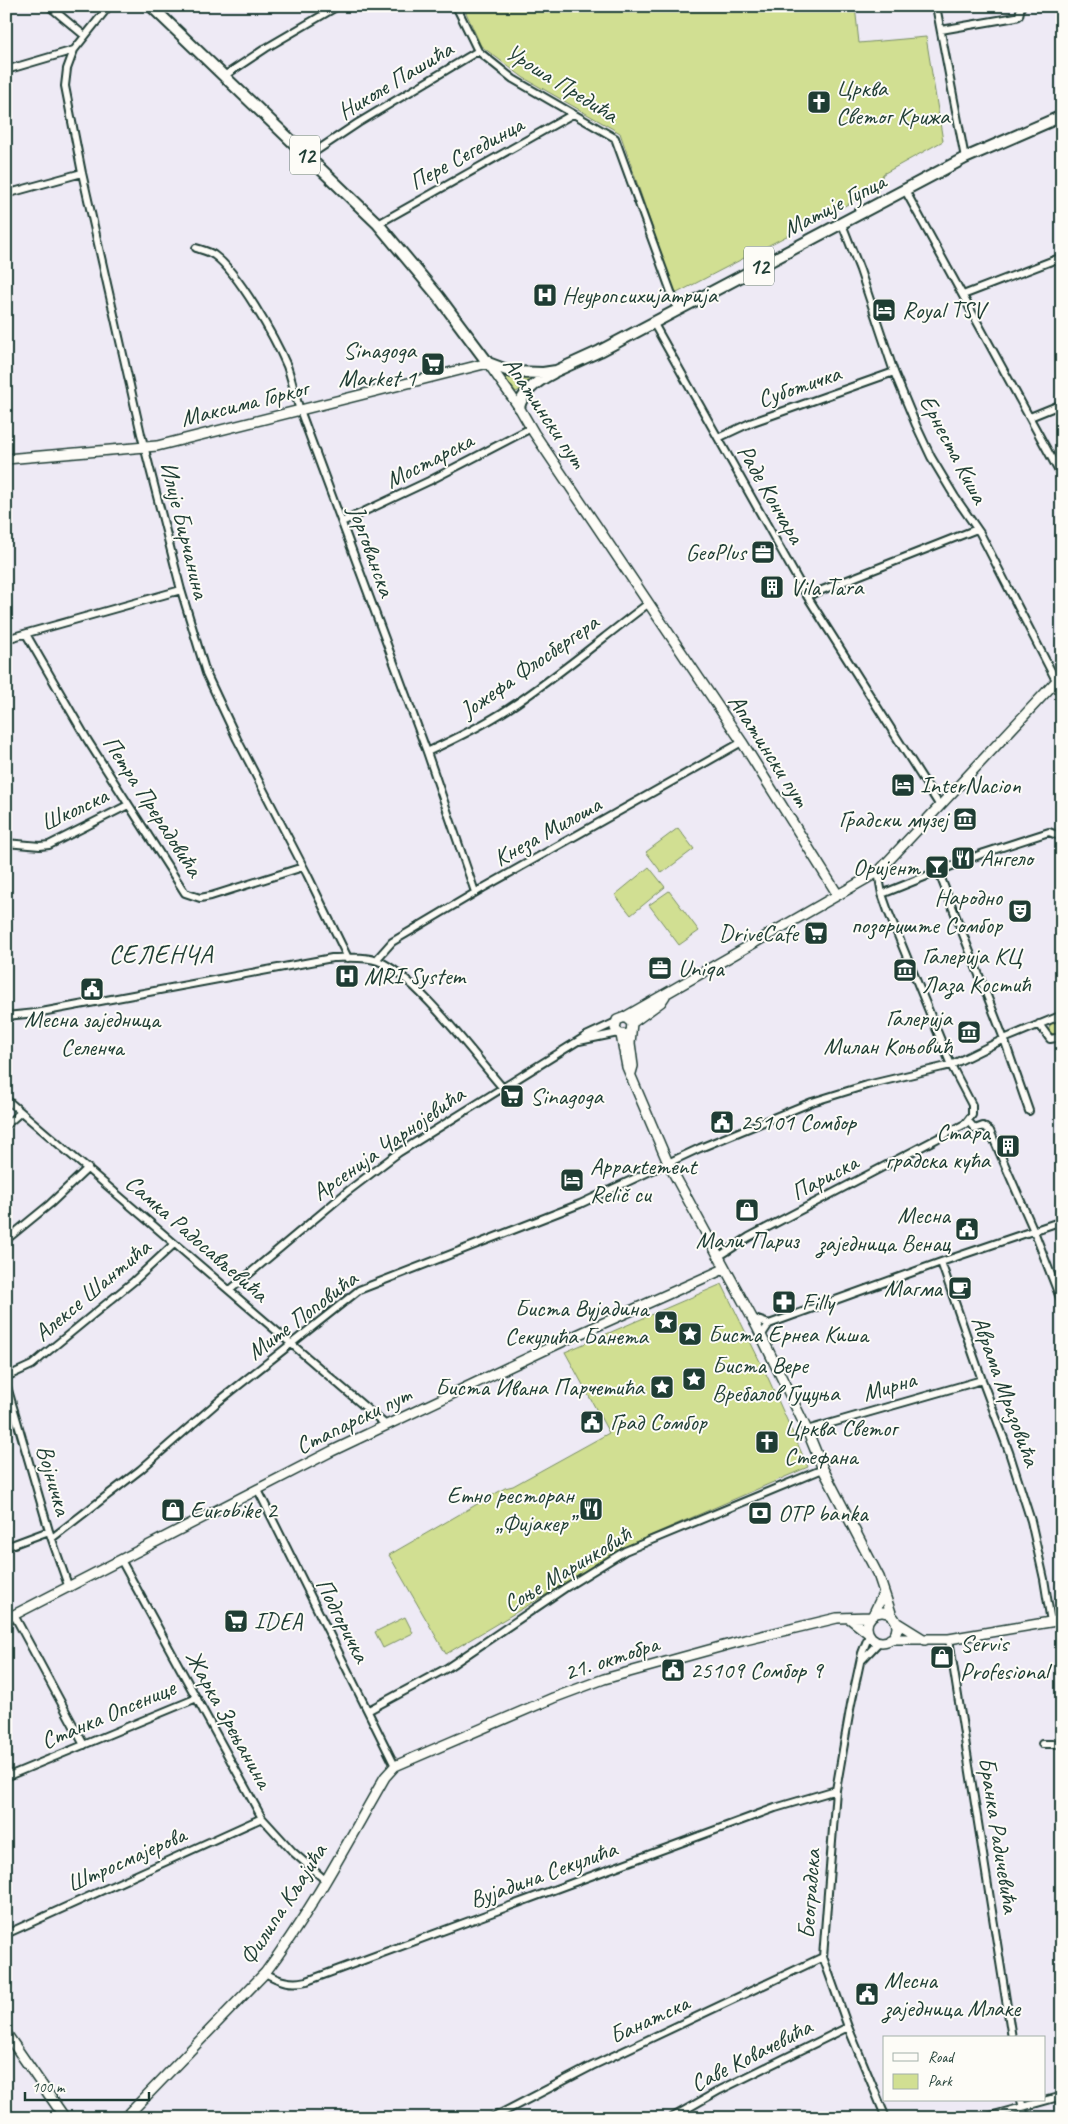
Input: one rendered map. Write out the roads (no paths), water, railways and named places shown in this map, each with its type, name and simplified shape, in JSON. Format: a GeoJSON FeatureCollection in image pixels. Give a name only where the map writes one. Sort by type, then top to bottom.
{"type":"FeatureCollection","features":[{"type":"Feature","properties":{"kind":"main road","name":"Апатински пут"},"geometry":{"type":"LineString","coordinates":[[151,6],[378,224],[438,296],[519,407],[531,428],[742,742],[838,895]]}},
{"type":"Feature","properties":{"kind":"main road","name":"Матије Гупца"},"geometry":{"type":"LineString","coordinates":[[488,363],[512,372],[556,371],[654,324],[965,158],[1062,116]]}},
{"type":"Feature","properties":{"kind":"main road","name":"Максима Горког"},"geometry":{"type":"LineString","coordinates":[[6,459],[144,448],[488,363]]}},
{"type":"Feature","properties":{"kind":"main road"},"geometry":{"type":"LineString","coordinates":[[519,407],[526,393],[556,371]]}},
{"type":"Feature","properties":{"kind":"main road"},"geometry":{"type":"LineString","coordinates":[[620,1034],[626,1035],[629,1024],[661,1002],[666,994],[878,872],[1059,679]]}},
{"type":"Feature","properties":{"kind":"main road"},"geometry":{"type":"LineString","coordinates":[[629,1024],[620,1019],[616,1022],[615,1028],[620,1034],[627,1067],[668,1162],[752,1318],[807,1430],[823,1469],[879,1577],[894,1619],[895,1633],[890,1639]]}},
{"type":"Feature","properties":{"kind":"main road"},"geometry":{"type":"LineString","coordinates":[[629,1024],[633,1066],[631,1073]]}},
{"type":"Feature","properties":{"kind":"main road","name":"Стапарски пут"},"geometry":{"type":"LineString","coordinates":[[10,1617],[332,1451],[565,1340],[724,1269]]}},
{"type":"Feature","properties":{"kind":"main road"},"geometry":{"type":"LineString","coordinates":[[868,1634],[867,1624],[884,1592]]}},
{"type":"Feature","properties":{"kind":"main road"},"geometry":{"type":"LineString","coordinates":[[872,1616],[884,1612],[925,1640]]}},
{"type":"Feature","properties":{"kind":"main road","name":"21. октобра"},"geometry":{"type":"LineString","coordinates":[[395,1766],[552,1698],[604,1679],[745,1640],[837,1618],[872,1616]]}},
{"type":"Feature","properties":{"kind":"main road"},"geometry":{"type":"LineString","coordinates":[[848,1618],[878,1642],[890,1639],[949,1639],[1062,1620]]}},
{"type":"Feature","properties":{"kind":"main road","name":"Филипа Кљајића"},"geometry":{"type":"LineString","coordinates":[[124,2117],[265,1973],[285,1946],[385,1777],[395,1766]]}},
{"type":"Feature","properties":{"kind":"main road"},"geometry":{"type":"LineString","coordinates":[[6,2033],[65,2118]]}},
{"type":"Feature","properties":{"kind":"main road"},"geometry":{"type":"LineString","coordinates":[[58,2107],[72,2118]]}},
{"type":"Feature","properties":{"kind":"street"},"geometry":{"type":"LineString","coordinates":[[49,6],[85,36]]}},
{"type":"Feature","properties":{"kind":"street","name":"Илије Бирчанина"},"geometry":{"type":"LineString","coordinates":[[109,6],[74,50],[67,69],[65,86],[82,173],[144,448],[180,590],[206,673],[237,739],[348,958]]}},
{"type":"Feature","properties":{"kind":"street"},"geometry":{"type":"LineString","coordinates":[[224,76],[266,48],[338,6]]}},
{"type":"Feature","properties":{"kind":"street","name":"Уроша Предића"},"geometry":{"type":"LineString","coordinates":[[456,6],[478,51],[513,79],[610,134],[617,140],[678,310]]}},
{"type":"Feature","properties":{"kind":"street"},"geometry":{"type":"LineString","coordinates":[[936,6],[965,158]]}},
{"type":"Feature","properties":{"kind":"street"},"geometry":{"type":"LineString","coordinates":[[941,30],[1016,17],[1019,16],[1021,6]]}},
{"type":"Feature","properties":{"kind":"street"},"geometry":{"type":"LineString","coordinates":[[6,70],[74,50]]}},
{"type":"Feature","properties":{"kind":"street","name":"Николе Пашића"},"geometry":{"type":"LineString","coordinates":[[307,157],[358,123],[478,51]]}},
{"type":"Feature","properties":{"kind":"street","name":"Пере Сегединца"},"geometry":{"type":"LineString","coordinates":[[378,224],[573,114]]}},
{"type":"Feature","properties":{"kind":"street"},"geometry":{"type":"LineString","coordinates":[[6,194],[82,173]]}},
{"type":"Feature","properties":{"kind":"street"},"geometry":{"type":"LineString","coordinates":[[906,190],[1062,477]]}},
{"type":"Feature","properties":{"kind":"street","name":"Ернеста Киша"},"geometry":{"type":"LineString","coordinates":[[842,224],[860,270],[894,372],[931,457],[977,529],[1059,679],[1062,692]]}},
{"type":"Feature","properties":{"kind":"street","name":"Јоргованска"},"geometry":{"type":"LineString","coordinates":[[196,248],[215,256],[233,275],[252,303],[287,367],[300,410],[427,752],[475,892]]}},
{"type":"Feature","properties":{"kind":"street"},"geometry":{"type":"LineString","coordinates":[[964,295],[1062,257]]}},
{"type":"Feature","properties":{"kind":"street","name":"Раде Кончара"},"geometry":{"type":"LineString","coordinates":[[654,324],[807,596],[940,806]]}},
{"type":"Feature","properties":{"kind":"street","name":"Суботичка"},"geometry":{"type":"LineString","coordinates":[[718,438],[750,422],[894,372]]}},
{"type":"Feature","properties":{"kind":"street"},"geometry":{"type":"LineString","coordinates":[[1030,416],[1062,404]]}},
{"type":"Feature","properties":{"kind":"street","name":"Мостарска"},"geometry":{"type":"LineString","coordinates":[[342,522],[429,481],[531,428]]}},
{"type":"Feature","properties":{"kind":"street"},"geometry":{"type":"LineString","coordinates":[[807,596],[977,529]]}},
{"type":"Feature","properties":{"kind":"street"},"geometry":{"type":"LineString","coordinates":[[6,639],[180,590]]}},
{"type":"Feature","properties":{"kind":"street","name":"Јожефа Флосбергера"},"geometry":{"type":"LineString","coordinates":[[427,752],[482,725],[527,696],[649,603]]}},
{"type":"Feature","properties":{"kind":"street","name":"Петра Прерадовића"},"geometry":{"type":"LineString","coordinates":[[26,634],[128,805],[185,893],[192,896],[211,896],[303,867]]}},
{"type":"Feature","properties":{"kind":"street","name":"Кнеза Милоша"},"geometry":{"type":"LineString","coordinates":[[376,960],[392,942],[475,892],[742,742]]}},
{"type":"Feature","properties":{"kind":"street","name":"Школска"},"geometry":{"type":"LineString","coordinates":[[6,843],[49,845],[128,805]]}},
{"type":"Feature","properties":{"kind":"street"},"geometry":{"type":"LineString","coordinates":[[882,894],[939,873],[984,853],[1049,832],[1062,837]]}},
{"type":"Feature","properties":{"kind":"street"},"geometry":{"type":"LineString","coordinates":[[878,872],[882,894],[952,1065]]}},
{"type":"Feature","properties":{"kind":"street"},"geometry":{"type":"LineString","coordinates":[[939,873],[1004,1039],[1029,1111]]}},
{"type":"Feature","properties":{"kind":"street"},"geometry":{"type":"LineString","coordinates":[[6,1016],[36,1013],[314,962],[348,958],[376,960],[392,968],[425,998],[502,1087]]}},
{"type":"Feature","properties":{"kind":"street","name":"Мите Поповића"},"geometry":{"type":"LineString","coordinates":[[52,1538],[140,1470],[219,1401],[359,1290],[580,1204],[668,1162],[812,1102],[867,1085],[952,1065],[1004,1039],[1062,1015]]}},
{"type":"Feature","properties":{"kind":"street","name":"Арсенија Чарнојевића"},"geometry":{"type":"LineString","coordinates":[[230,1290],[348,1191],[390,1159],[502,1087],[578,1041],[616,1022]]}},
{"type":"Feature","properties":{"kind":"street"},"geometry":{"type":"LineString","coordinates":[[1039,1024],[1050,1039],[1062,1037]]}},
{"type":"Feature","properties":{"kind":"street","name":"Арсенија Чарнојевића"},"geometry":{"type":"LineString","coordinates":[[578,1041],[620,1034]]}},
{"type":"Feature","properties":{"kind":"street","name":"Париска"},"geometry":{"type":"LineString","coordinates":[[718,1257],[750,1237],[968,1121],[972,1115],[972,1105],[952,1065]]}},
{"type":"Feature","properties":{"kind":"street","name":"Самка Радосављевића"},"geometry":{"type":"LineString","coordinates":[[6,1099],[386,1425]]}},
{"type":"Feature","properties":{"kind":"street"},"geometry":{"type":"LineString","coordinates":[[6,1125],[21,1112]]}},
{"type":"Feature","properties":{"kind":"street"},"geometry":{"type":"LineString","coordinates":[[968,1121],[975,1129],[983,1126],[990,1131],[1034,1231],[1061,1300]]}},
{"type":"Feature","properties":{"kind":"street"},"geometry":{"type":"LineString","coordinates":[[6,1240],[50,1204],[88,1168]]}},
{"type":"Feature","properties":{"kind":"street"},"geometry":{"type":"LineString","coordinates":[[761,1336],[769,1324],[1062,1221]]}},
{"type":"Feature","properties":{"kind":"street","name":"Алексе Шантића"},"geometry":{"type":"LineString","coordinates":[[6,1377],[32,1365],[46,1354],[134,1281],[174,1244]]}},
{"type":"Feature","properties":{"kind":"street","name":"Аврама Мразовића"},"geometry":{"type":"LineString","coordinates":[[941,1262],[1009,1452],[1031,1521],[1051,1622]]}},
{"type":"Feature","properties":{"kind":"street"},"geometry":{"type":"LineString","coordinates":[[752,1318],[769,1324]]}},
{"type":"Feature","properties":{"kind":"street","name":"Мирна"},"geometry":{"type":"LineString","coordinates":[[807,1430],[982,1380]]}},
{"type":"Feature","properties":{"kind":"street","name":"Војничка"},"geometry":{"type":"LineString","coordinates":[[6,1383],[49,1530],[69,1588]]}},
{"type":"Feature","properties":{"kind":"street","name":"Соње Маринковић"},"geometry":{"type":"LineString","coordinates":[[369,1710],[447,1668],[565,1588],[625,1551],[823,1469]]}},
{"type":"Feature","properties":{"kind":"street","name":"Подгоричка"},"geometry":{"type":"LineString","coordinates":[[258,1490],[338,1654],[369,1710],[395,1766]]}},
{"type":"Feature","properties":{"kind":"street"},"geometry":{"type":"LineString","coordinates":[[6,1547],[49,1530]]}},
{"type":"Feature","properties":{"kind":"street","name":"Жарка Зрењанина"},"geometry":{"type":"LineString","coordinates":[[121,1560],[262,1818],[293,1852],[325,1880]]}},
{"type":"Feature","properties":{"kind":"street"},"geometry":{"type":"LineString","coordinates":[[10,1617],[84,1746]]}},
{"type":"Feature","properties":{"kind":"street","name":"Београдска"},"geometry":{"type":"LineString","coordinates":[[868,1634],[860,1664],[836,1790],[823,1957],[848,2027],[886,2118]]}},
{"type":"Feature","properties":{"kind":"street","name":"Бранка Радичевића"},"geometry":{"type":"LineString","coordinates":[[949,1639],[1012,2036]]}},
{"type":"Feature","properties":{"kind":"street","name":"Београдска"},"geometry":{"type":"LineString","coordinates":[[860,1664],[878,1642]]}},
{"type":"Feature","properties":{"kind":"street","name":"Станка Опсенице"},"geometry":{"type":"LineString","coordinates":[[6,1777],[197,1698]]}},
{"type":"Feature","properties":{"kind":"street"},"geometry":{"type":"LineString","coordinates":[[1042,1744],[1062,1744]]}},
{"type":"Feature","properties":{"kind":"street","name":"Вујадина Секулића"},"geometry":{"type":"LineString","coordinates":[[265,1973],[286,1982],[297,1983],[307,1981],[775,1808],[836,1790]]}},
{"type":"Feature","properties":{"kind":"street","name":"Штросмајерова"},"geometry":{"type":"LineString","coordinates":[[6,1934],[262,1818]]}},
{"type":"Feature","properties":{"kind":"street","name":"Банатска"},"geometry":{"type":"LineString","coordinates":[[492,2118],[592,2066],[823,1957]]}},
{"type":"Feature","properties":{"kind":"street","name":"Саве Ковачевића"},"geometry":{"type":"LineString","coordinates":[[671,2118],[720,2090],[848,2027]]}},
{"type":"Feature","properties":{"kind":"street"},"geometry":{"type":"LineString","coordinates":[[1046,2099],[1062,2096]]}},
{"type":"Feature","properties":{"kind":"street"},"geometry":{"type":"LineString","coordinates":[[983,2118],[1022,2104],[1025,2118]]}},
{"type":"Feature","properties":{"kind":"place","name":"Црква Светог Крижа"},"geometry":{"type":"Point","coordinates":[819,102]}},
{"type":"Feature","properties":{"kind":"place","name":"Неуропсихијатрија"},"geometry":{"type":"Point","coordinates":[545,295]}},
{"type":"Feature","properties":{"kind":"place","name":"Royal TSV"},"geometry":{"type":"Point","coordinates":[884,310]}},
{"type":"Feature","properties":{"kind":"place","name":"Sinagoga Market 1"},"geometry":{"type":"Point","coordinates":[433,364]}},
{"type":"Feature","properties":{"kind":"place","name":"GeoPlus"},"geometry":{"type":"Point","coordinates":[763,552]}},
{"type":"Feature","properties":{"kind":"place","name":"Vila Tara"},"geometry":{"type":"Point","coordinates":[772,587]}},
{"type":"Feature","properties":{"kind":"place","name":"InterNacion"},"geometry":{"type":"Point","coordinates":[903,785]}},
{"type":"Feature","properties":{"kind":"place","name":"Градски музеј"},"geometry":{"type":"Point","coordinates":[965,819]}},
{"type":"Feature","properties":{"kind":"place","name":"Ангело"},"geometry":{"type":"Point","coordinates":[963,858]}},
{"type":"Feature","properties":{"kind":"place","name":"Оријент"},"geometry":{"type":"Point","coordinates":[937,867]}},
{"type":"Feature","properties":{"kind":"place","name":"Народно позориште Сомбор"},"geometry":{"type":"Point","coordinates":[1020,911]}},
{"type":"Feature","properties":{"kind":"place","name":"DriveCafe"},"geometry":{"type":"Point","coordinates":[816,933]}},
{"type":"Feature","properties":{"kind":"place","name":"Uniqa"},"geometry":{"type":"Point","coordinates":[660,968]}},
{"type":"Feature","properties":{"kind":"place","name":"Галерија КЦ Лаза Костић"},"geometry":{"type":"Point","coordinates":[905,970]}},
{"type":"Feature","properties":{"kind":"place","name":"MRI System"},"geometry":{"type":"Point","coordinates":[347,976]}},
{"type":"Feature","properties":{"kind":"place","name":"Месна заједница Селенча"},"geometry":{"type":"Point","coordinates":[92,989]}},
{"type":"Feature","properties":{"kind":"place","name":"Галерија Милан Коњовић"},"geometry":{"type":"Point","coordinates":[969,1032]}},
{"type":"Feature","properties":{"kind":"place","name":"Sinagoga"},"geometry":{"type":"Point","coordinates":[512,1096]}},
{"type":"Feature","properties":{"kind":"place","name":"25101 Сомбор"},"geometry":{"type":"Point","coordinates":[722,1122]}},
{"type":"Feature","properties":{"kind":"place","name":"Стара градска кућа"},"geometry":{"type":"Point","coordinates":[1008,1146]}},
{"type":"Feature","properties":{"kind":"place","name":"Appartement Relič cu"},"geometry":{"type":"Point","coordinates":[572,1180]}},
{"type":"Feature","properties":{"kind":"place","name":"Мали Париз"},"geometry":{"type":"Point","coordinates":[747,1210]}},
{"type":"Feature","properties":{"kind":"place","name":"Месна заједница Венац"},"geometry":{"type":"Point","coordinates":[967,1229]}},
{"type":"Feature","properties":{"kind":"place","name":"Магма"},"geometry":{"type":"Point","coordinates":[960,1288]}},
{"type":"Feature","properties":{"kind":"place","name":"Filly"},"geometry":{"type":"Point","coordinates":[784,1302]}},
{"type":"Feature","properties":{"kind":"place","name":"Биста Вујадина Секулића Банета"},"geometry":{"type":"Point","coordinates":[666,1322]}},
{"type":"Feature","properties":{"kind":"place","name":"Биста Ернеа Киша"},"geometry":{"type":"Point","coordinates":[690,1334]}},
{"type":"Feature","properties":{"kind":"place","name":"Биста Вере Вребалов Гуцуња"},"geometry":{"type":"Point","coordinates":[694,1379]}},
{"type":"Feature","properties":{"kind":"place","name":"Биста Ивана Парчетића"},"geometry":{"type":"Point","coordinates":[662,1387]}},
{"type":"Feature","properties":{"kind":"place","name":"Град Сомбор"},"geometry":{"type":"Point","coordinates":[592,1422]}},
{"type":"Feature","properties":{"kind":"place","name":"Црква Светог Стефана"},"geometry":{"type":"Point","coordinates":[767,1442]}},
{"type":"Feature","properties":{"kind":"place","name":"Етно ресторан „Фијакер”"},"geometry":{"type":"Point","coordinates":[591,1509]}},
{"type":"Feature","properties":{"kind":"place","name":"Eurobike 2"},"geometry":{"type":"Point","coordinates":[173,1510]}},
{"type":"Feature","properties":{"kind":"place","name":"OTP banka"},"geometry":{"type":"Point","coordinates":[760,1513]}},
{"type":"Feature","properties":{"kind":"place","name":"IDEA"},"geometry":{"type":"Point","coordinates":[236,1621]}},
{"type":"Feature","properties":{"kind":"place","name":"Servis Profesional"},"geometry":{"type":"Point","coordinates":[942,1657]}},
{"type":"Feature","properties":{"kind":"place","name":"25109 Сомбор 9"},"geometry":{"type":"Point","coordinates":[673,1670]}},
{"type":"Feature","properties":{"kind":"place","name":"Месна заједница Млаке"},"geometry":{"type":"Point","coordinates":[867,1994]}},
{"type":"Feature","properties":{"kind":"district","name":"СЕЛЕНЧА"},"geometry":{"type":"Point","coordinates":[161,954]}}]}
